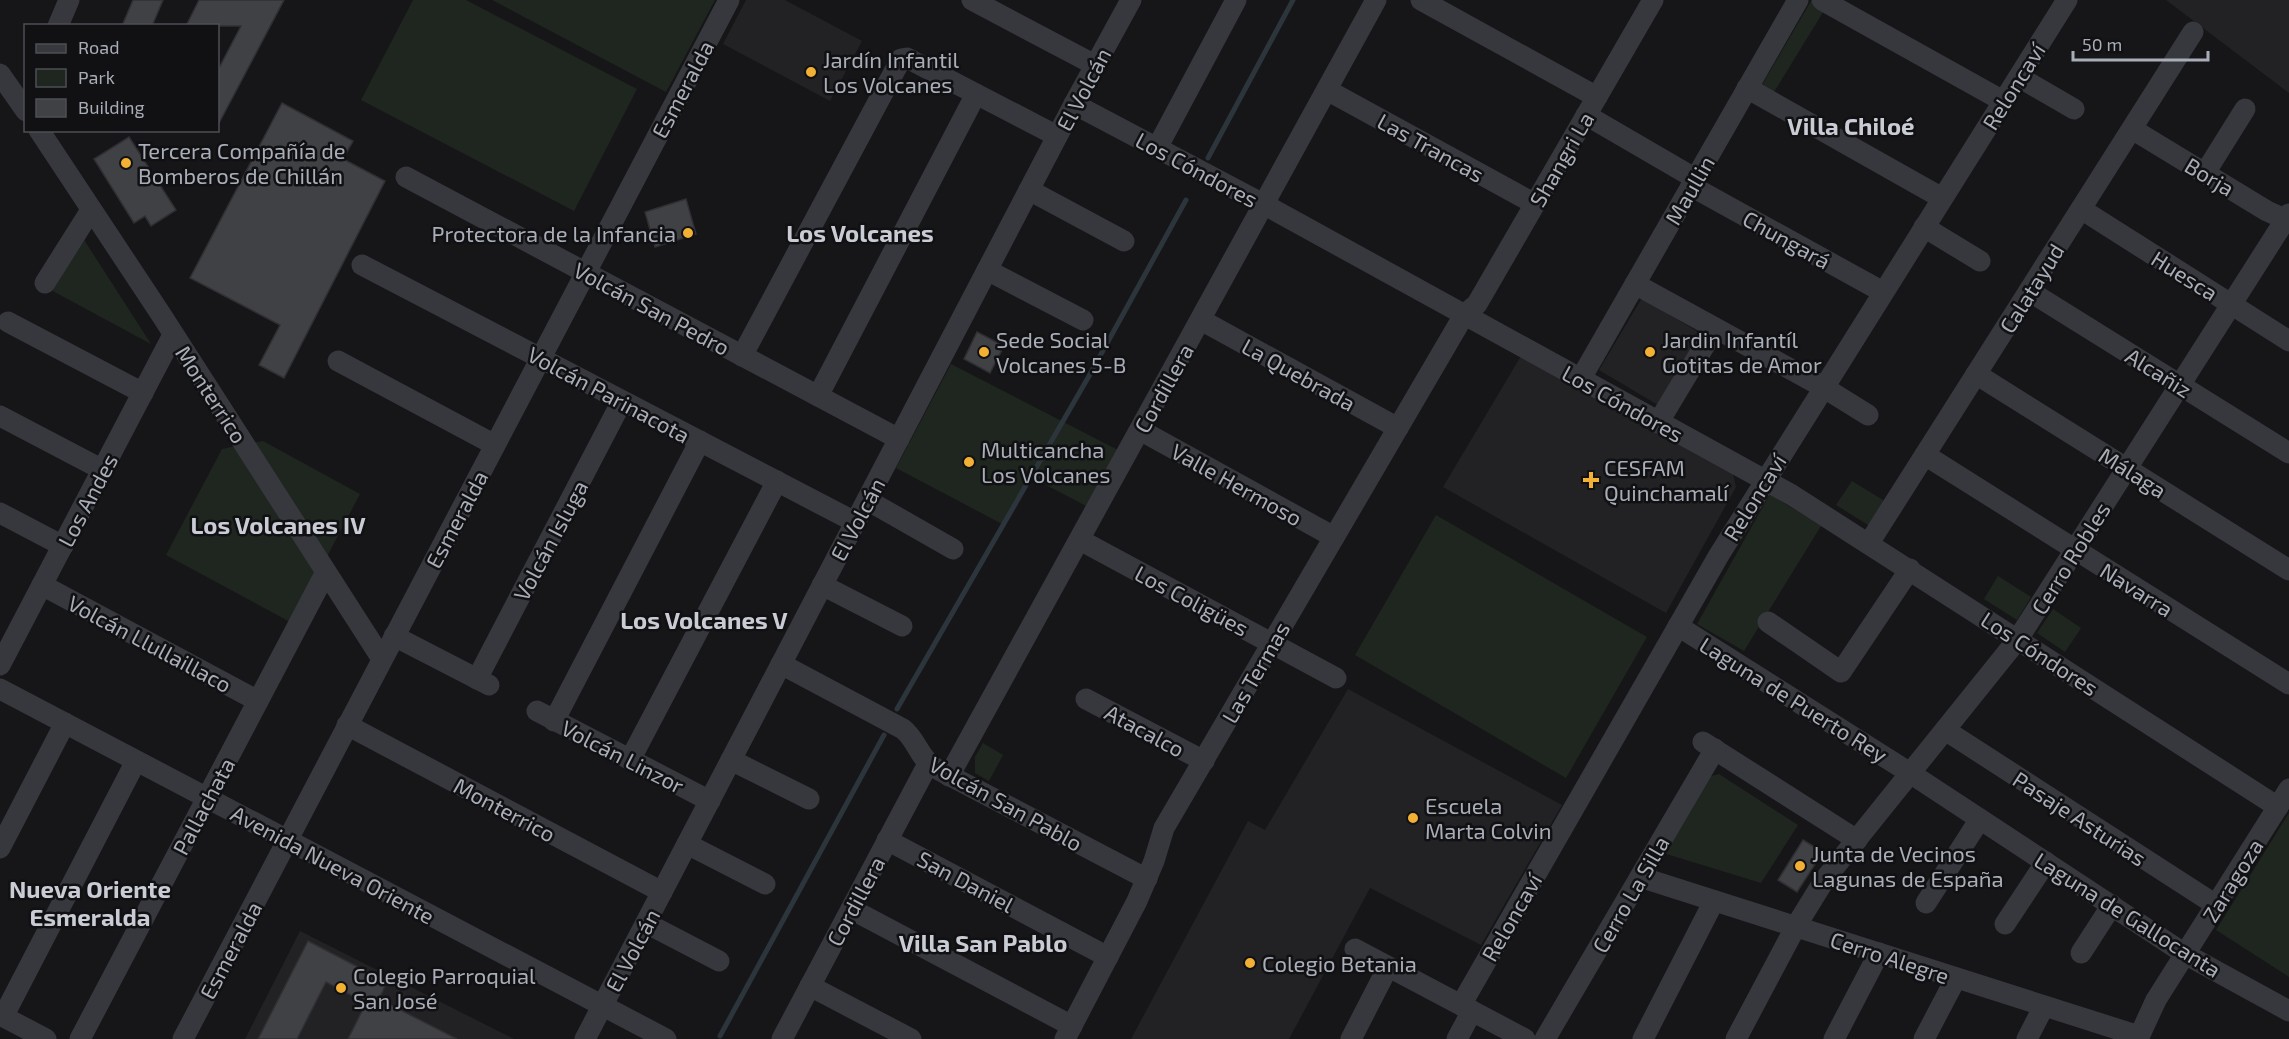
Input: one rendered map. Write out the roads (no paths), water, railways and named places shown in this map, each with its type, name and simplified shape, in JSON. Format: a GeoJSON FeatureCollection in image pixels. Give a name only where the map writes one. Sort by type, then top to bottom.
{"type":"FeatureCollection","features":[{"type":"Feature","properties":{"kind":"street"},"geometry":{"type":"LineString","coordinates":[[59,24],[69,0]]}},
{"type":"Feature","properties":{"kind":"street","name":"Esmeralda"},"geometry":{"type":"LineString","coordinates":[[183,1039],[729,0]]}},
{"type":"Feature","properties":{"kind":"street"},"geometry":{"type":"LineString","coordinates":[[972,0],[1095,65]]}},
{"type":"Feature","properties":{"kind":"street","name":"El Volcán"},"geometry":{"type":"LineString","coordinates":[[585,1039],[1057,136],[1131,0]]}},
{"type":"Feature","properties":{"kind":"street"},"geometry":{"type":"LineString","coordinates":[[1157,148],[1236,0]]}},
{"type":"Feature","properties":{"kind":"street","name":"Cordillera"},"geometry":{"type":"LineString","coordinates":[[949,776],[1376,0]]}},
{"type":"Feature","properties":{"kind":"street"},"geometry":{"type":"LineString","coordinates":[[1421,0],[1597,97]]}},
{"type":"Feature","properties":{"kind":"street","name":"Shangri La"},"geometry":{"type":"LineString","coordinates":[[1464,315],[1477,304],[1653,0]]}},
{"type":"Feature","properties":{"kind":"street","name":"Maullin"},"geometry":{"type":"LineString","coordinates":[[1580,380],[1798,0]]}},
{"type":"Feature","properties":{"kind":"street"},"geometry":{"type":"LineString","coordinates":[[1822,0],[2003,101]]}},
{"type":"Feature","properties":{"kind":"street","name":"Reloncaví"},"geometry":{"type":"LineString","coordinates":[[1457,1039],[1466,1008],[1678,626],[1764,480],[2019,77],[2062,2]]}},
{"type":"Feature","properties":{"kind":"street","name":"Calatayud"},"geometry":{"type":"LineString","coordinates":[[1869,543],[2193,32]]}},
{"type":"Feature","properties":{"kind":"street"},"geometry":{"type":"LineString","coordinates":[[742,356],[899,62],[904,58],[1057,136]]}},
{"type":"Feature","properties":{"kind":"street"},"geometry":{"type":"LineString","coordinates":[[0,74],[24,105]]}},
{"type":"Feature","properties":{"kind":"street"},"geometry":{"type":"LineString","coordinates":[[2019,77],[2074,109]]}},
{"type":"Feature","properties":{"kind":"street"},"geometry":{"type":"LineString","coordinates":[[1747,88],[1942,198]]}},
{"type":"Feature","properties":{"kind":"street","name":"Las Trancas"},"geometry":{"type":"LineString","coordinates":[[1327,90],[1534,204]]}},
{"type":"Feature","properties":{"kind":"street"},"geometry":{"type":"LineString","coordinates":[[818,396],[976,94]]}},
{"type":"Feature","properties":{"kind":"street","name":"Los Cóndores"},"geometry":{"type":"LineString","coordinates":[[1074,104],[1265,205],[1764,480],[1869,543],[2018,639],[2284,798]]}},
{"type":"Feature","properties":{"kind":"street"},"geometry":{"type":"LineString","coordinates":[[2205,173],[2246,109]]}},
{"type":"Feature","properties":{"kind":"street","name":"Chungará"},"geometry":{"type":"LineString","coordinates":[[1586,116],[1693,182],[1883,292]]}},
{"type":"Feature","properties":{"kind":"street","name":"Borja"},"geometry":{"type":"LineString","coordinates":[[2132,129],[2267,211],[2288,218]]}},
{"type":"Feature","properties":{"kind":"street","name":"Monterrico"},"geometry":{"type":"LineString","coordinates":[[40,132],[382,659]]}},
{"type":"Feature","properties":{"kind":"street","name":"Volcán San Pedro"},"geometry":{"type":"LineString","coordinates":[[406,177],[899,439]]}},
{"type":"Feature","properties":{"kind":"street"},"geometry":{"type":"LineString","coordinates":[[1029,190],[1124,241]]}},
{"type":"Feature","properties":{"kind":"street","name":"Huesca"},"geometry":{"type":"LineString","coordinates":[[2080,209],[2289,341]]}},
{"type":"Feature","properties":{"kind":"street"},"geometry":{"type":"LineString","coordinates":[[45,283],[91,210]]}},
{"type":"Feature","properties":{"kind":"street","name":"Cerro Robles"},"geometry":{"type":"LineString","coordinates":[[1736,1039],[1796,926],[1825,879],[2018,639],[2288,218]]}},
{"type":"Feature","properties":{"kind":"street"},"geometry":{"type":"LineString","coordinates":[[1924,226],[1980,261]]}},
{"type":"Feature","properties":{"kind":"street","name":"Volcán Parinacota"},"geometry":{"type":"LineString","coordinates":[[362,265],[855,522]]}},
{"type":"Feature","properties":{"kind":"street"},"geometry":{"type":"LineString","coordinates":[[987,270],[1083,320]]}},
{"type":"Feature","properties":{"kind":"street"},"geometry":{"type":"LineString","coordinates":[[1635,284],[1823,387],[1868,415]]}},
{"type":"Feature","properties":{"kind":"street","name":"Alcañiz"},"geometry":{"type":"LineString","coordinates":[[2029,291],[2289,453]]}},
{"type":"Feature","properties":{"kind":"street","name":"Las Termas"},"geometry":{"type":"LineString","coordinates":[[1069,1033],[1147,879],[1162,833],[1464,315]]}},
{"type":"Feature","properties":{"kind":"street","name":"La Quebrada"},"geometry":{"type":"LineString","coordinates":[[1201,320],[1398,428]]}},
{"type":"Feature","properties":{"kind":"street"},"geometry":{"type":"LineString","coordinates":[[8,322],[143,393]]}},
{"type":"Feature","properties":{"kind":"street"},"geometry":{"type":"LineString","coordinates":[[1658,423],[1715,328]]}},
{"type":"Feature","properties":{"kind":"street","name":"Los Andes"},"geometry":{"type":"LineString","coordinates":[[0,665],[173,335]]}},
{"type":"Feature","properties":{"kind":"street"},"geometry":{"type":"LineString","coordinates":[[338,361],[495,445]]}},
{"type":"Feature","properties":{"kind":"street","name":"Málaga"},"geometry":{"type":"LineString","coordinates":[[1976,374],[2289,570]]}},
{"type":"Feature","properties":{"kind":"street","name":"Volcán Isluga"},"geometry":{"type":"LineString","coordinates":[[394,636],[483,682],[622,401]]}},
{"type":"Feature","properties":{"kind":"street"},"geometry":{"type":"LineString","coordinates":[[0,416],[103,470]]}},
{"type":"Feature","properties":{"kind":"street","name":"Valle Hermoso"},"geometry":{"type":"LineString","coordinates":[[1140,430],[1334,537]]}},
{"type":"Feature","properties":{"kind":"street","name":"Volcán Linzor"},"geometry":{"type":"LineString","coordinates":[[700,441],[545,716],[710,801]]}},
{"type":"Feature","properties":{"kind":"street","name":"Navarra"},"geometry":{"type":"LineString","coordinates":[[1925,455],[2289,684]]}},
{"type":"Feature","properties":{"kind":"street"},"geometry":{"type":"LineString","coordinates":[[630,760],[777,481]]}},
{"type":"Feature","properties":{"kind":"street"},"geometry":{"type":"LineString","coordinates":[[867,500],[953,549]]}},
{"type":"Feature","properties":{"kind":"street"},"geometry":{"type":"LineString","coordinates":[[0,513],[63,546]]}},
{"type":"Feature","properties":{"kind":"street","name":"Los Coligües"},"geometry":{"type":"LineString","coordinates":[[1080,540],[1336,678]]}},
{"type":"Feature","properties":{"kind":"street"},"geometry":{"type":"LineString","coordinates":[[1768,622],[1841,672],[1910,569]]}},
{"type":"Feature","properties":{"kind":"street","name":"Pallachata"},"geometry":{"type":"LineString","coordinates":[[80,1039],[326,572]]}},
{"type":"Feature","properties":{"kind":"street","name":"Volcán Llullaillaco"},"geometry":{"type":"LineString","coordinates":[[42,585],[258,701]]}},
{"type":"Feature","properties":{"kind":"street"},"geometry":{"type":"LineString","coordinates":[[822,585],[902,626]]}},
{"type":"Feature","properties":{"kind":"street","name":"Laguna de Puerto Rey"},"geometry":{"type":"LineString","coordinates":[[1678,626],[1910,773]]}},
{"type":"Feature","properties":{"kind":"street","name":"Volcán San Pablo"},"geometry":{"type":"LineString","coordinates":[[781,664],[903,729],[912,738],[928,764],[1147,879]]}},
{"type":"Feature","properties":{"kind":"street","name":"Avenida Nueva Oriente"},"geometry":{"type":"LineString","coordinates":[[0,689],[666,1039]]}},
{"type":"Feature","properties":{"kind":"street","name":"Atacalco"},"geometry":{"type":"LineString","coordinates":[[1086,699],[1204,761]]}},
{"type":"Feature","properties":{"kind":"street"},"geometry":{"type":"LineString","coordinates":[[0,848],[65,723]]}},
{"type":"Feature","properties":{"kind":"street","name":"Monterrico"},"geometry":{"type":"LineString","coordinates":[[347,725],[662,892]]}},
{"type":"Feature","properties":{"kind":"street","name":"Pasaje Asturias"},"geometry":{"type":"LineString","coordinates":[[1944,730],[2216,905]]}},
{"type":"Feature","properties":{"kind":"street","name":"Cerro La Silla"},"geometry":{"type":"LineString","coordinates":[[1545,1039],[1640,877],[1709,746],[1857,840]]}},
{"type":"Feature","properties":{"kind":"street"},"geometry":{"type":"LineString","coordinates":[[731,760],[809,799]]}},
{"type":"Feature","properties":{"kind":"street"},"geometry":{"type":"LineString","coordinates":[[46,1039],[2,1016],[136,761]]}},
{"type":"Feature","properties":{"kind":"street","name":"Cordillera"},"geometry":{"type":"LineString","coordinates":[[782,1039],[928,764]]}},
{"type":"Feature","properties":{"kind":"street","name":"Laguna de Gallocanta"},"geometry":{"type":"LineString","coordinates":[[1910,773],[2185,954],[2289,1011]]}},
{"type":"Feature","properties":{"kind":"street","name":"Zaragoza"},"geometry":{"type":"LineString","coordinates":[[2139,1038],[2156,1000],[2284,798]]}},
{"type":"Feature","properties":{"kind":"street"},"geometry":{"type":"LineString","coordinates":[[1926,903],[1980,819]]}},
{"type":"Feature","properties":{"kind":"street","name":"San Daniel"},"geometry":{"type":"LineString","coordinates":[[887,840],[1108,957]]}},
{"type":"Feature","properties":{"kind":"street"},"geometry":{"type":"LineString","coordinates":[[687,844],[765,884]]}},
{"type":"Feature","properties":{"kind":"street"},"geometry":{"type":"LineString","coordinates":[[2005,924],[2046,862]]}},
{"type":"Feature","properties":{"kind":"street","name":"Cerro Alegre"},"geometry":{"type":"LineString","coordinates":[[1640,877],[2139,1038]]}},
{"type":"Feature","properties":{"kind":"street"},"geometry":{"type":"LineString","coordinates":[[1643,1039],[1714,901]]}},
{"type":"Feature","properties":{"kind":"street"},"geometry":{"type":"LineString","coordinates":[[2081,953],[2112,905]]}},
{"type":"Feature","properties":{"kind":"street"},"geometry":{"type":"LineString","coordinates":[[851,909],[1069,1033]]}},
{"type":"Feature","properties":{"kind":"street"},"geometry":{"type":"LineString","coordinates":[[646,923],[719,960]]}},
{"type":"Feature","properties":{"kind":"street"},"geometry":{"type":"LineString","coordinates":[[1355,949],[1525,1039]]}},
{"type":"Feature","properties":{"kind":"street"},"geometry":{"type":"LineString","coordinates":[[1834,1039],[1879,953]]}},
{"type":"Feature","properties":{"kind":"street"},"geometry":{"type":"LineString","coordinates":[[1351,1039],[1388,967]]}},
{"type":"Feature","properties":{"kind":"street"},"geometry":{"type":"LineString","coordinates":[[1924,1039],[1956,978]]}},
{"type":"Feature","properties":{"kind":"street"},"geometry":{"type":"LineString","coordinates":[[810,986],[911,1039]]}},
{"type":"Feature","properties":{"kind":"street"},"geometry":{"type":"LineString","coordinates":[[2027,1039],[2044,1006]]}},
{"type":"Feature","properties":{"kind":"waterway"},"geometry":{"type":"LineString","coordinates":[[1208,158],[1293,0]]}},
{"type":"Feature","properties":{"kind":"waterway"},"geometry":{"type":"LineString","coordinates":[[897,709],[1089,376],[1186,200]]}},
{"type":"Feature","properties":{"kind":"waterway"},"geometry":{"type":"LineString","coordinates":[[720,1036],[884,735]]}},
{"type":"Feature","properties":{"kind":"place","name":"Jardín Infantil Los Volcanes"},"geometry":{"type":"Point","coordinates":[811,72]}},
{"type":"Feature","properties":{"kind":"place","name":"Tercera Compañía de Bomberos de Chillán"},"geometry":{"type":"Point","coordinates":[126,163]}},
{"type":"Feature","properties":{"kind":"place","name":"Protectora de la Infancia"},"geometry":{"type":"Point","coordinates":[688,233]}},
{"type":"Feature","properties":{"kind":"place","name":"Sede Social Volcanes 5-B"},"geometry":{"type":"Point","coordinates":[984,352]}},
{"type":"Feature","properties":{"kind":"place","name":"Jardin Infantíl Gotitas de Amor"},"geometry":{"type":"Point","coordinates":[1650,352]}},
{"type":"Feature","properties":{"kind":"place","name":"Multicancha Los Volcanes"},"geometry":{"type":"Point","coordinates":[969,462]}},
{"type":"Feature","properties":{"kind":"place","name":"CESFAM Quinchamalí"},"geometry":{"type":"Point","coordinates":[1591,480]}},
{"type":"Feature","properties":{"kind":"place","name":"Escuela Marta Colvin"},"geometry":{"type":"Point","coordinates":[1413,818]}},
{"type":"Feature","properties":{"kind":"place","name":"Junta de Vecinos Lagunas de España"},"geometry":{"type":"Point","coordinates":[1800,866]}},
{"type":"Feature","properties":{"kind":"place","name":"Colegio Betania"},"geometry":{"type":"Point","coordinates":[1250,963]}},
{"type":"Feature","properties":{"kind":"place","name":"Colegio Parroquial San José"},"geometry":{"type":"Point","coordinates":[341,988]}},
{"type":"Feature","properties":{"kind":"district","name":"Villa Chiloé"},"geometry":{"type":"Point","coordinates":[1851,125]}},
{"type":"Feature","properties":{"kind":"district","name":"Los Volcanes"},"geometry":{"type":"Point","coordinates":[860,232]}},
{"type":"Feature","properties":{"kind":"district","name":"Los Volcanes IV"},"geometry":{"type":"Point","coordinates":[278,524]}},
{"type":"Feature","properties":{"kind":"district","name":"Los Volcanes V"},"geometry":{"type":"Point","coordinates":[704,619]}},
{"type":"Feature","properties":{"kind":"district","name":"Nueva Oriente Esmeralda"},"geometry":{"type":"Point","coordinates":[90,902]}},
{"type":"Feature","properties":{"kind":"district","name":"Villa San Pablo"},"geometry":{"type":"Point","coordinates":[983,942]}}]}
